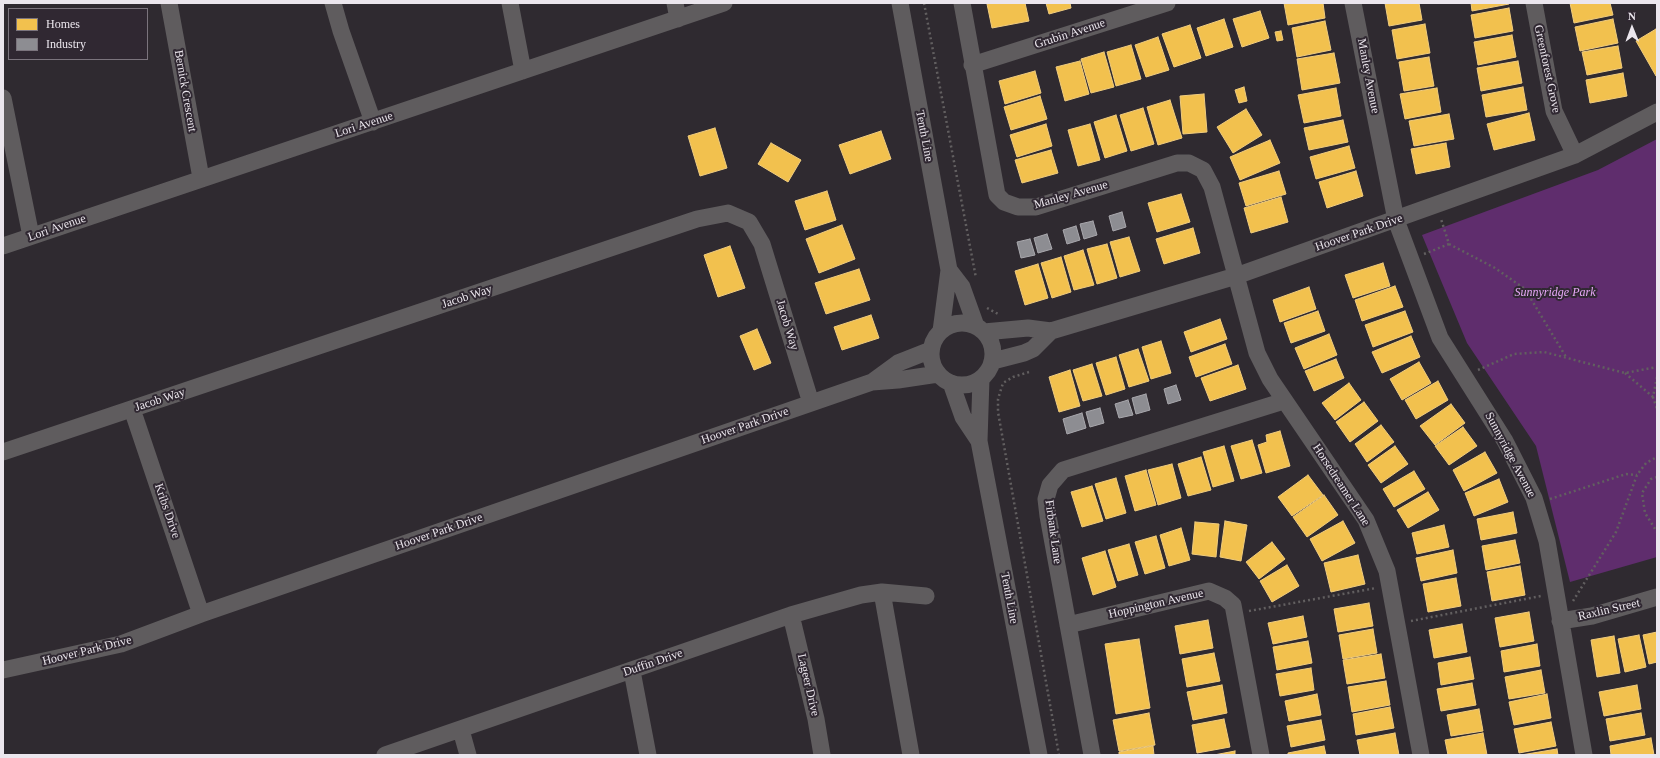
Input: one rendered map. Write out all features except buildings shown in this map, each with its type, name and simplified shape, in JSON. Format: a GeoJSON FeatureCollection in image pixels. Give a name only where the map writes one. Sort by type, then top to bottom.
{"type":"FeatureCollection","features":[{"type":"Feature","properties":{"kind":"street","name":"Bernick Crescent"},"geometry":{"type":"LineString","coordinates":[[169,3],[201,178]]}},
{"type":"Feature","properties":{"kind":"street"},"geometry":{"type":"LineString","coordinates":[[332,3],[373,122]]}},
{"type":"Feature","properties":{"kind":"street"},"geometry":{"type":"LineString","coordinates":[[510,3],[524,71]]}},
{"type":"Feature","properties":{"kind":"street","name":"Lori Avenue"},"geometry":{"type":"LineString","coordinates":[[3,246],[201,178],[524,71],[677,11],[724,3]]}},
{"type":"Feature","properties":{"kind":"street","name":"Tenth Line"},"geometry":{"type":"LineString","coordinates":[[900,3],[949,270],[941,331]]}},
{"type":"Feature","properties":{"kind":"street","name":"Manley Avenue"},"geometry":{"type":"LineString","coordinates":[[962,3],[972,65],[997,195],[1004,202],[1018,207],[1036,207],[1177,163],[1189,163],[1203,170],[1212,187],[1236,276]]}},
{"type":"Feature","properties":{"kind":"street","name":"Grubin Avenue"},"geometry":{"type":"LineString","coordinates":[[972,65],[1167,3]]}},
{"type":"Feature","properties":{"kind":"street","name":"Manley Avenue"},"geometry":{"type":"LineString","coordinates":[[1354,3],[1396,220]]}},
{"type":"Feature","properties":{"kind":"street","name":"Greenforest Grove"},"geometry":{"type":"LineString","coordinates":[[1534,3],[1554,111],[1575,155]]}},
{"type":"Feature","properties":{"kind":"street"},"geometry":{"type":"LineString","coordinates":[[3,98],[31,236]]}},
{"type":"Feature","properties":{"kind":"street","name":"Hoover Park Drive"},"geometry":{"type":"LineString","coordinates":[[980,329],[1028,328],[1051,331],[1236,276],[1575,155],[1657,112]]}},
{"type":"Feature","properties":{"kind":"street","name":"Jacob Way"},"geometry":{"type":"LineString","coordinates":[[3,452],[697,220],[728,213],[750,222],[762,244],[811,403]]}},
{"type":"Feature","properties":{"kind":"street","name":"Sunnyridge Avenue"},"geometry":{"type":"LineString","coordinates":[[1396,220],[1440,338],[1505,441],[1536,504],[1547,541],[1584,755]]}},
{"type":"Feature","properties":{"kind":"street","name":"Tenth Line"},"geometry":{"type":"LineString","coordinates":[[949,270],[962,287],[980,329]]}},
{"type":"Feature","properties":{"kind":"street","name":"Horsedreamer Lane"},"geometry":{"type":"LineString","coordinates":[[1236,276],[1257,353],[1270,379],[1366,520],[1387,571],[1421,755]]}},
{"type":"Feature","properties":{"kind":"street"},"geometry":{"type":"LineString","coordinates":[[957,323],[967,323],[980,329],[990,340],[993,350],[993,361],[988,371],[981,379],[972,384],[961,385],[944,378],[933,366],[931,350],[936,337],[948,326],[957,323]]}},
{"type":"Feature","properties":{"kind":"street","name":"Hoover Park Drive"},"geometry":{"type":"LineString","coordinates":[[993,361],[1024,353],[1033,349],[1051,331]]}},
{"type":"Feature","properties":{"kind":"street","name":"Hoover Park Drive"},"geometry":{"type":"LineString","coordinates":[[872,382],[898,363],[931,350]]}},
{"type":"Feature","properties":{"kind":"street","name":"Tenth Line"},"geometry":{"type":"LineString","coordinates":[[944,378],[963,417],[979,441]]}},
{"type":"Feature","properties":{"kind":"street","name":"Hoover Park Drive"},"geometry":{"type":"LineString","coordinates":[[3,670],[120,644],[201,614],[872,382],[944,378]]}},
{"type":"Feature","properties":{"kind":"street","name":"Tenth Line"},"geometry":{"type":"LineString","coordinates":[[981,379],[979,441],[1039,755]]}},
{"type":"Feature","properties":{"kind":"street","name":"Firbank Lane"},"geometry":{"type":"LineString","coordinates":[[1092,755],[1046,499],[1050,485],[1063,470],[1284,401]]}},
{"type":"Feature","properties":{"kind":"street","name":"Kribs Drive"},"geometry":{"type":"LineString","coordinates":[[132,409],[201,614]]}},
{"type":"Feature","properties":{"kind":"street","name":"Hoppington Avenue"},"geometry":{"type":"LineString","coordinates":[[1068,625],[1209,591],[1224,598],[1233,605],[1261,755]]}},
{"type":"Feature","properties":{"kind":"street"},"geometry":{"type":"LineString","coordinates":[[882,592],[912,755]]}},
{"type":"Feature","properties":{"kind":"street","name":"Duffin Drive"},"geometry":{"type":"LineString","coordinates":[[385,755],[791,615],[861,594],[882,592],[926,596]]}},
{"type":"Feature","properties":{"kind":"street","name":"Raxlin Street"},"geometry":{"type":"LineString","coordinates":[[1560,621],[1592,616],[1657,597]]}},
{"type":"Feature","properties":{"kind":"street","name":"Lageer Drive"},"geometry":{"type":"LineString","coordinates":[[791,615],[816,719],[822,755]]}},
{"type":"Feature","properties":{"kind":"street"},"geometry":{"type":"LineString","coordinates":[[632,671],[648,755]]}},
{"type":"Feature","properties":{"kind":"street"},"geometry":{"type":"LineString","coordinates":[[461,730],[468,755]]}},
{"type":"Feature","properties":{"kind":"path"},"geometry":{"type":"LineString","coordinates":[[924,3],[976,280]]}},
{"type":"Feature","properties":{"kind":"path"},"geometry":{"type":"LineString","coordinates":[[1436,205],[1449,244],[1495,268],[1525,289],[1566,358]]}},
{"type":"Feature","properties":{"kind":"path"},"geometry":{"type":"LineString","coordinates":[[1411,259],[1449,244]]}},
{"type":"Feature","properties":{"kind":"path"},"geometry":{"type":"LineString","coordinates":[[984,304],[986,308],[1001,315],[1007,314]]}},
{"type":"Feature","properties":{"kind":"path"},"geometry":{"type":"LineString","coordinates":[[1464,376],[1514,354],[1544,352],[1625,373],[1657,367]]}},
{"type":"Feature","properties":{"kind":"path"},"geometry":{"type":"LineString","coordinates":[[1029,372],[1013,377],[1003,384],[998,399],[998,412],[1059,755]]}},
{"type":"Feature","properties":{"kind":"path"},"geometry":{"type":"LineString","coordinates":[[1625,373],[1653,397]]}},
{"type":"Feature","properties":{"kind":"path"},"geometry":{"type":"LineString","coordinates":[[1657,377],[1653,397],[1657,409]]}},
{"type":"Feature","properties":{"kind":"path"},"geometry":{"type":"LineString","coordinates":[[1560,621],[1616,532],[1637,474],[1646,463],[1657,457]]}},
{"type":"Feature","properties":{"kind":"path"},"geometry":{"type":"LineString","coordinates":[[1536,504],[1626,474],[1637,474]]}},
{"type":"Feature","properties":{"kind":"path"},"geometry":{"type":"LineString","coordinates":[[1657,477],[1651,479],[1642,493],[1645,513],[1657,532]]}},
{"type":"Feature","properties":{"kind":"path"},"geometry":{"type":"LineString","coordinates":[[1235,614],[1389,586]]}},
{"type":"Feature","properties":{"kind":"path"},"geometry":{"type":"LineString","coordinates":[[1396,623],[1556,594]]}},
{"type":"Feature","properties":{"kind":"green space","name":"Sunnyridge Park"},"geometry":{"type":"Polygon","coordinates":[[[1657,139],[1657,557],[1570,582],[1536,446],[1467,343],[1422,235],[1598,170],[1657,139]]]}}]}
